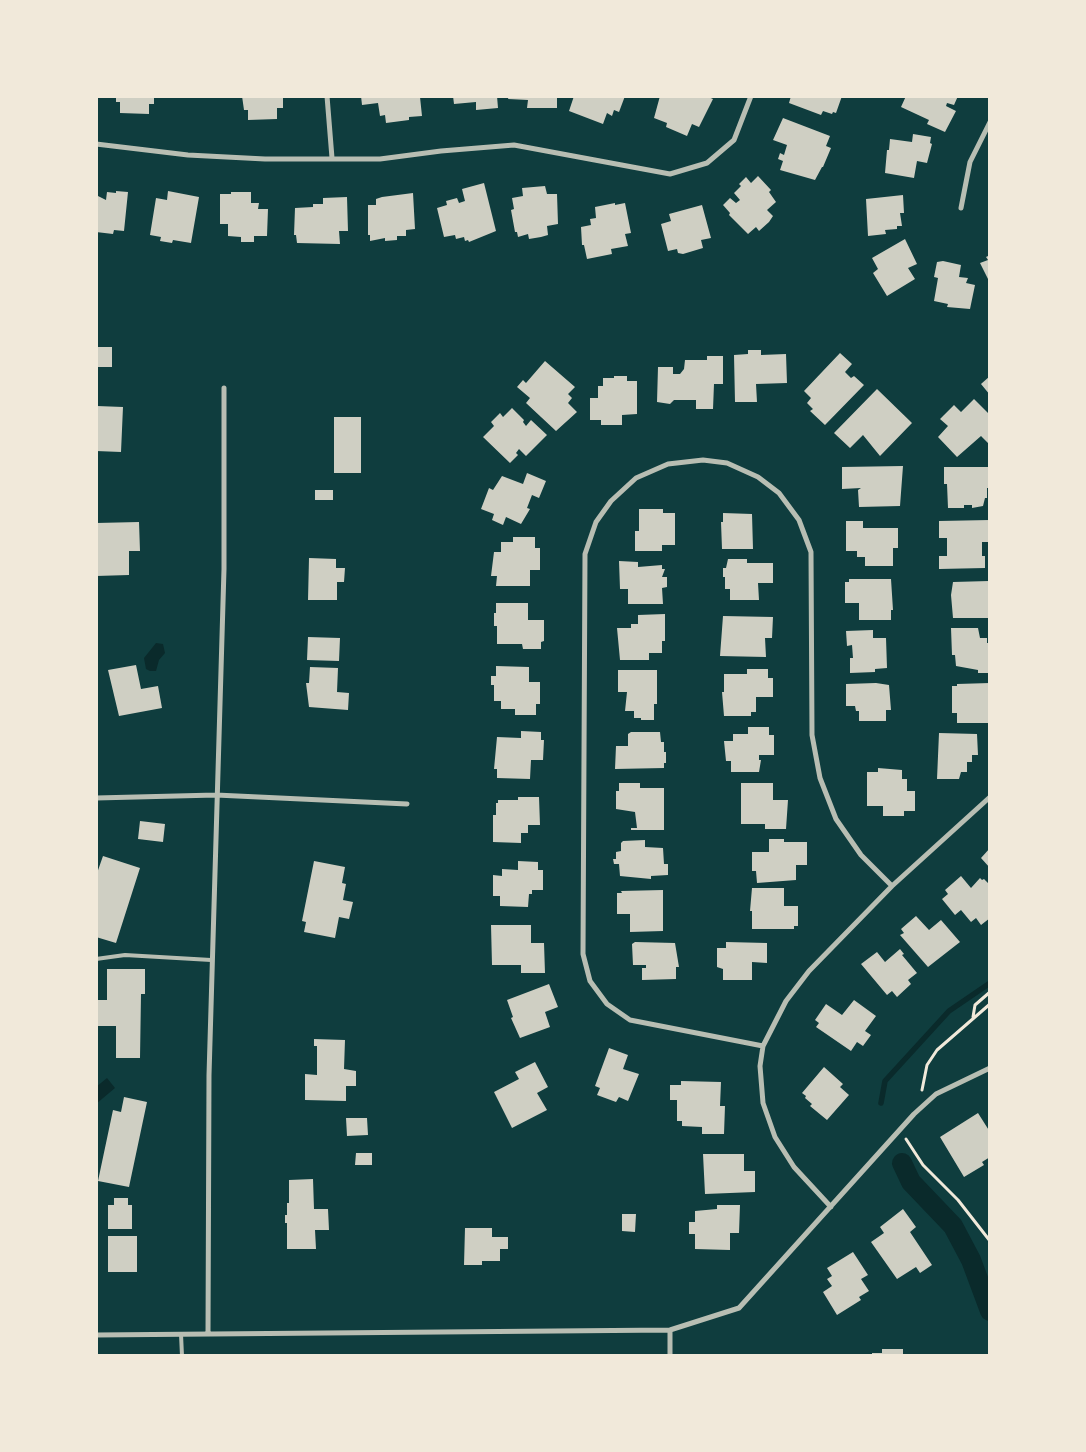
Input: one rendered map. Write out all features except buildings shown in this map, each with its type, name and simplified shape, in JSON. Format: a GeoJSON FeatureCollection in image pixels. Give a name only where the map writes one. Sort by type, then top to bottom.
{"type":"FeatureCollection","features":[{"type":"Feature","properties":{"kind":"street"},"geometry":{"type":"LineString","coordinates":[[327,96],[332,158]]}},
{"type":"Feature","properties":{"kind":"street"},"geometry":{"type":"LineString","coordinates":[[96,144],[188,155],[266,159],[380,159],[442,151],[514,145],[670,174],[707,162],[734,140],[751,96]]}},
{"type":"Feature","properties":{"kind":"street"},"geometry":{"type":"LineString","coordinates":[[961,208],[970,162],[990,122]]}},
{"type":"Feature","properties":{"kind":"street"},"geometry":{"type":"LineString","coordinates":[[208,1334],[211,960],[224,569],[224,388]]}},
{"type":"Feature","properties":{"kind":"street"},"geometry":{"type":"LineString","coordinates":[[762,1046],[630,1020],[607,1004],[590,981],[583,954],[585,554],[601,515],[611,501],[636,478],[668,464],[703,460],[727,463],[758,477],[779,492],[799,520],[811,552],[812,735],[820,778],[836,819],[856,848],[892,886]]}},
{"type":"Feature","properties":{"kind":"street"},"geometry":{"type":"LineString","coordinates":[[96,798],[216,795],[407,804]]}},
{"type":"Feature","properties":{"kind":"street"},"geometry":{"type":"LineString","coordinates":[[831,1207],[794,1167],[775,1137],[764,1103],[760,1066],[762,1046],[786,1002],[809,971],[892,886],[990,797]]}},
{"type":"Feature","properties":{"kind":"street"},"geometry":{"type":"LineString","coordinates":[[96,1335],[670,1330],[739,1308],[914,1114],[936,1094],[990,1068]]}},
{"type":"Feature","properties":{"kind":"street"},"geometry":{"type":"LineString","coordinates":[[670,1330],[670,1356]]}},
{"type":"Feature","properties":{"kind":"lane"},"geometry":{"type":"LineString","coordinates":[[96,959],[125,955],[211,960]]}},
{"type":"Feature","properties":{"kind":"lane"},"geometry":{"type":"LineString","coordinates":[[181,1334],[182,1356]]}},
{"type":"Feature","properties":{"kind":"path"},"geometry":{"type":"LineString","coordinates":[[972,1018],[975,1005],[990,992]]}},
{"type":"Feature","properties":{"kind":"path"},"geometry":{"type":"LineString","coordinates":[[925,1083],[927,1065],[937,1050],[990,1004]]}},
{"type":"Feature","properties":{"kind":"path"},"geometry":{"type":"LineString","coordinates":[[906,1139],[923,1165],[958,1200],[990,1241]]}},
{"type":"Feature","properties":{"kind":"water"},"geometry":{"type":"Polygon","coordinates":[[[156,643],[163,644],[165,653],[159,660],[156,671],[150,671],[146,669],[144,658],[156,643]]]}},
{"type":"Feature","properties":{"kind":"water"},"geometry":{"type":"Polygon","coordinates":[[[107,1078],[115,1088],[96,1104],[96,1087],[107,1078]]]}},
{"type":"Feature","properties":{"kind":"waterway"},"geometry":{"type":"LineString","coordinates":[[881,1103],[885,1081],[949,1011],[990,983]]}},
{"type":"Feature","properties":{"kind":"waterway"},"geometry":{"type":"LineString","coordinates":[[902,1163],[911,1182],[953,1226],[971,1260],[990,1311]]}}]}
